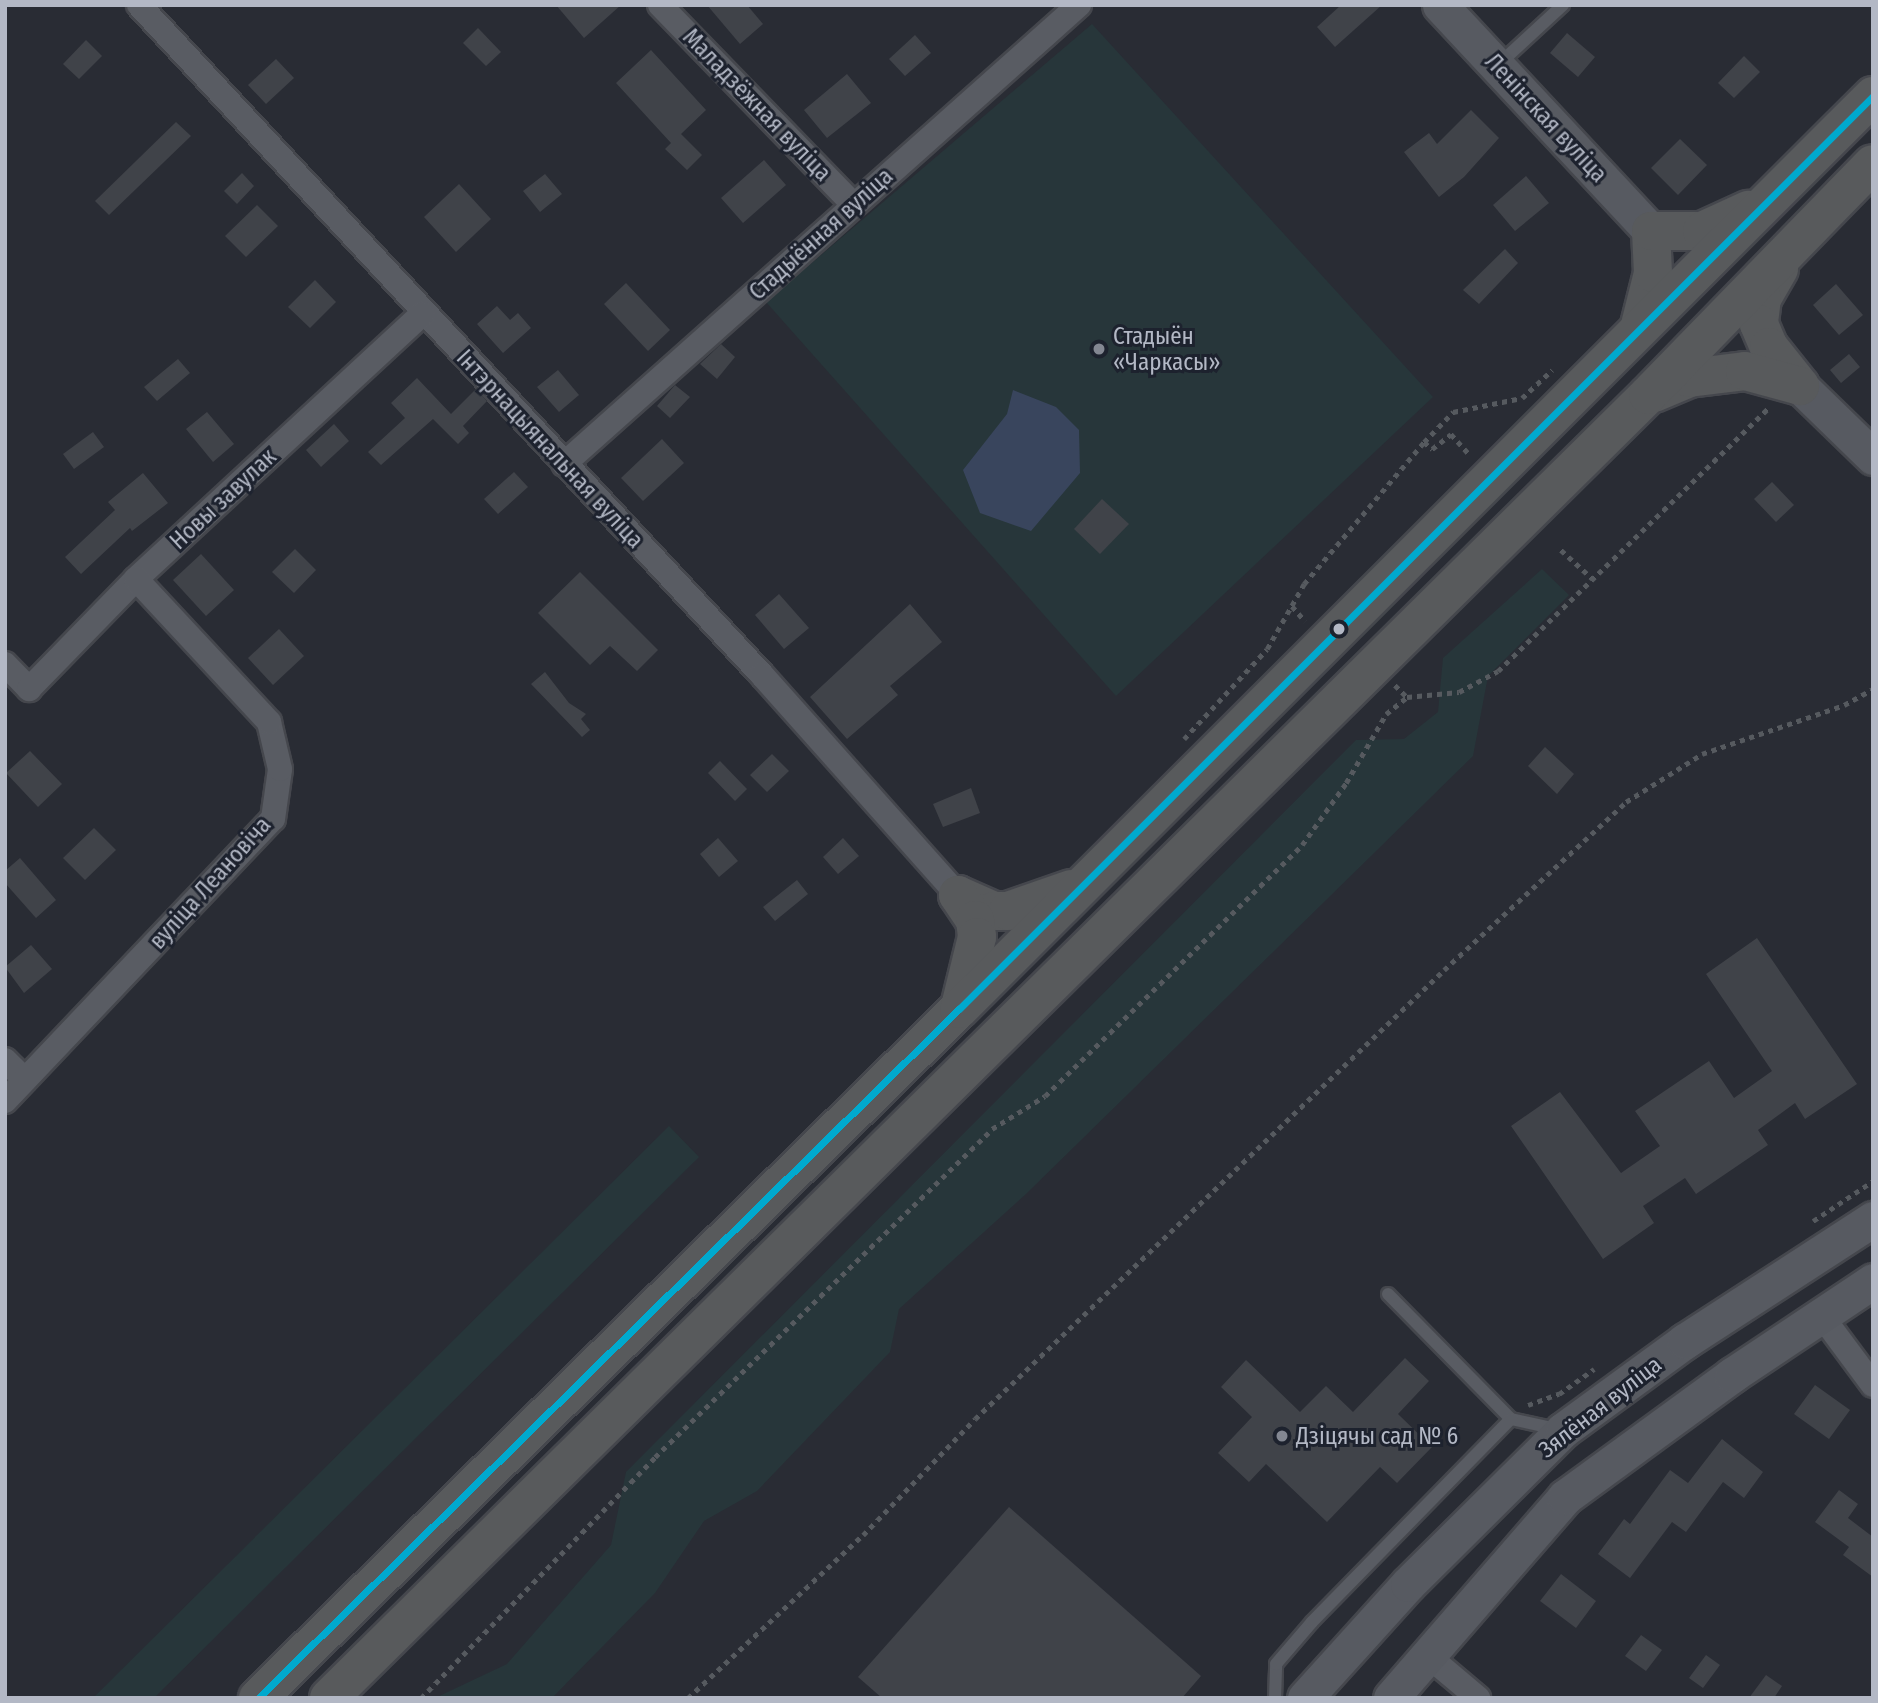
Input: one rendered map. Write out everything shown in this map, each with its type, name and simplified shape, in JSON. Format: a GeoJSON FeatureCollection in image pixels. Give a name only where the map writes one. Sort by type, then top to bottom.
{"type":"FeatureCollection","features":[{"type":"Feature","properties":{"kind":"highway"},"geometry":{"type":"LineString","coordinates":[[258,1698],[959,1009],[1873,96]]}},
{"type":"Feature","properties":{"kind":"highway"},"geometry":{"type":"LineString","coordinates":[[330,1698],[1648,395],[1873,164]]}},
{"type":"Feature","properties":{"kind":"highway"},"geometry":{"type":"LineString","coordinates":[[1638,331],[1653,272],[1651,231],[1703,231],[1778,192]]}},
{"type":"Feature","properties":{"kind":"highway"},"geometry":{"type":"LineString","coordinates":[[1786,395],[1759,324],[1762,298],[1795,242]]}},
{"type":"Feature","properties":{"kind":"highway"},"geometry":{"type":"LineString","coordinates":[[1648,395],[1689,378],[1745,370],[1786,395]]}},
{"type":"Feature","properties":{"kind":"highway"},"geometry":{"type":"LineString","coordinates":[[958,895],[994,911],[1008,911],[1067,892],[1096,873]]}},
{"type":"Feature","properties":{"kind":"highway"},"geometry":{"type":"LineString","coordinates":[[958,895],[975,920],[977,937],[959,1009]]}},
{"type":"Feature","properties":{"kind":"main road","name":"Ленінская вуліца"},"geometry":{"type":"LineString","coordinates":[[1440,5],[1651,231]]}},
{"type":"Feature","properties":{"kind":"main road"},"geometry":{"type":"LineString","coordinates":[[1786,395],[1873,457]]}},
{"type":"Feature","properties":{"kind":"main road","name":"Зялёная вуліца"},"geometry":{"type":"LineString","coordinates":[[1305,1698],[1408,1584],[1563,1430],[1685,1341],[1873,1219]]}},
{"type":"Feature","properties":{"kind":"main road"},"geometry":{"type":"LineString","coordinates":[[1391,1698],[1565,1497],[1873,1281]]}},
{"type":"Feature","properties":{"kind":"street","name":"Інтэрнацыянальная вуліца"},"geometry":{"type":"LineString","coordinates":[[139,5],[422,314],[762,675],[958,895]]}},
{"type":"Feature","properties":{"kind":"street","name":"Маладзёжная вуліца"},"geometry":{"type":"LineString","coordinates":[[660,5],[853,204]]}},
{"type":"Feature","properties":{"kind":"street","name":"Стадыённая вуліца"},"geometry":{"type":"LineString","coordinates":[[564,464],[853,204],[1080,5]]}},
{"type":"Feature","properties":{"kind":"street","name":"Новы завулак"},"geometry":{"type":"LineString","coordinates":[[5,664],[29,689],[135,579],[422,314]]}},
{"type":"Feature","properties":{"kind":"street","name":"вуліца Леановіча"},"geometry":{"type":"LineString","coordinates":[[5,1101],[273,819],[280,769],[269,722],[135,579]]}},
{"type":"Feature","properties":{"kind":"street"},"geometry":{"type":"LineString","coordinates":[[5,1060],[25,1080]]}},
{"type":"Feature","properties":{"kind":"street"},"geometry":{"type":"LineString","coordinates":[[1821,1315],[1873,1385]]}},
{"type":"Feature","properties":{"kind":"street"},"geometry":{"type":"LineString","coordinates":[[1427,1655],[1478,1698]]}},
{"type":"Feature","properties":{"kind":"lane"},"geometry":{"type":"LineString","coordinates":[[1496,66],[1563,5]]}},
{"type":"Feature","properties":{"kind":"lane"},"geometry":{"type":"LineString","coordinates":[[1388,1294],[1511,1419],[1563,1430]]}},
{"type":"Feature","properties":{"kind":"lane"},"geometry":{"type":"LineString","coordinates":[[1275,1698],[1276,1664],[1311,1622],[1511,1419]]}},
{"type":"Feature","properties":{"kind":"path"},"geometry":{"type":"LineString","coordinates":[[1174,751],[1267,649],[1304,584],[1424,442],[1453,412],[1522,398],[1560,363]]}},
{"type":"Feature","properties":{"kind":"path"},"geometry":{"type":"LineString","coordinates":[[421,1698],[655,1457],[992,1129],[1045,1096],[1302,845],[1346,783],[1386,714],[1407,697],[1459,692],[1481,685],[1786,395]]}},
{"type":"Feature","properties":{"kind":"path"},"geometry":{"type":"LineString","coordinates":[[1424,442],[1432,449],[1451,434],[1469,454]]}},
{"type":"Feature","properties":{"kind":"path"},"geometry":{"type":"LineString","coordinates":[[1562,550],[1593,579]]}},
{"type":"Feature","properties":{"kind":"path"},"geometry":{"type":"LineString","coordinates":[[688,1698],[863,1535],[975,1419],[1464,951],[1626,802],[1702,754],[1844,705],[1873,689]]}},
{"type":"Feature","properties":{"kind":"shaded area","name":"Стадыён «Чаркасы»"},"geometry":{"type":"Polygon","coordinates":[[[1092,24],[1433,397],[1116,696],[766,302],[1092,24]]]}},
{"type":"Feature","properties":{"kind":"shaded area"},"geometry":{"type":"Polygon","coordinates":[[[1542,569],[1569,595],[1488,676],[1473,756],[1026,1194],[899,1309],[890,1352],[757,1491],[704,1521],[655,1593],[552,1698],[435,1698],[507,1664],[611,1545],[626,1472],[1356,740],[1404,739],[1438,712],[1443,658],[1542,569]]]}},
{"type":"Feature","properties":{"kind":"shaded area"},"geometry":{"type":"Polygon","coordinates":[[[669,1126],[699,1157],[154,1698],[93,1698],[669,1126]]]}},
{"type":"Feature","properties":{"kind":"water"},"geometry":{"type":"Polygon","coordinates":[[[1013,390],[1056,407],[1079,430],[1080,473],[1031,531],[980,513],[963,470],[1007,414],[1013,390]]]}},
{"type":"Feature","properties":{"kind":"building"},"geometry":{"type":"Polygon","coordinates":[[[556,5],[621,5],[584,38],[556,5]]]}},
{"type":"Feature","properties":{"kind":"building"},"geometry":{"type":"Polygon","coordinates":[[[707,5],[747,5],[763,24],[740,44],[707,5]]]}},
{"type":"Feature","properties":{"kind":"building"},"geometry":{"type":"Polygon","coordinates":[[[1341,5],[1382,5],[1335,47],[1317,27],[1341,5]]]}},
{"type":"Feature","properties":{"kind":"building"},"geometry":{"type":"Polygon","coordinates":[[[478,28],[501,52],[486,66],[463,43],[478,28]]]}},
{"type":"Feature","properties":{"kind":"building"},"geometry":{"type":"Polygon","coordinates":[[[1567,33],[1595,57],[1578,77],[1550,53],[1567,33]]]}},
{"type":"Feature","properties":{"kind":"building"},"geometry":{"type":"Polygon","coordinates":[[[915,35],[931,53],[905,76],[889,59],[915,35]]]}},
{"type":"Feature","properties":{"kind":"building"},"geometry":{"type":"Polygon","coordinates":[[[86,40],[102,56],[79,79],[63,64],[86,40]]]}},
{"type":"Feature","properties":{"kind":"building"},"geometry":{"type":"Polygon","coordinates":[[[651,50],[706,110],[681,134],[702,155],[687,170],[665,149],[671,143],[616,83],[651,50]]]}},
{"type":"Feature","properties":{"kind":"building"},"geometry":{"type":"Polygon","coordinates":[[[1744,56],[1760,72],[1734,98],[1718,83],[1744,56]]]}},
{"type":"Feature","properties":{"kind":"building"},"geometry":{"type":"Polygon","coordinates":[[[276,59],[294,78],[266,104],[248,85],[276,59]]]}},
{"type":"Feature","properties":{"kind":"building"},"geometry":{"type":"Polygon","coordinates":[[[847,74],[871,103],[827,138],[804,110],[847,74]]]}},
{"type":"Feature","properties":{"kind":"building"},"geometry":{"type":"Polygon","coordinates":[[[1471,110],[1499,138],[1464,177],[1439,197],[1404,152],[1429,133],[1437,144],[1471,110]]]}},
{"type":"Feature","properties":{"kind":"building"},"geometry":{"type":"Polygon","coordinates":[[[176,122],[191,136],[109,215],[95,201],[176,122]]]}},
{"type":"Feature","properties":{"kind":"building"},"geometry":{"type":"Polygon","coordinates":[[[1680,139],[1707,165],[1678,195],[1651,168],[1680,139]]]}},
{"type":"Feature","properties":{"kind":"building"},"geometry":{"type":"Polygon","coordinates":[[[764,160],[786,185],[743,223],[721,198],[764,160]]]}},
{"type":"Feature","properties":{"kind":"building"},"geometry":{"type":"Polygon","coordinates":[[[242,173],[254,186],[237,204],[224,191],[242,173]]]}},
{"type":"Feature","properties":{"kind":"building"},"geometry":{"type":"Polygon","coordinates":[[[545,174],[562,194],[540,212],[523,191],[545,174]]]}},
{"type":"Feature","properties":{"kind":"building"},"geometry":{"type":"Polygon","coordinates":[[[1526,176],[1549,203],[1515,231],[1493,205],[1526,176]]]}},
{"type":"Feature","properties":{"kind":"building"},"geometry":{"type":"Polygon","coordinates":[[[459,184],[491,219],[456,252],[424,217],[459,184]]]}},
{"type":"Feature","properties":{"kind":"building"},"geometry":{"type":"Polygon","coordinates":[[[257,205],[278,226],[246,257],[225,236],[257,205]]]}},
{"type":"Feature","properties":{"kind":"building"},"geometry":{"type":"Polygon","coordinates":[[[1505,249],[1518,263],[1479,304],[1463,290],[1505,249]]]}},
{"type":"Feature","properties":{"kind":"building"},"geometry":{"type":"Polygon","coordinates":[[[315,280],[336,302],[310,328],[288,307],[315,280]]]}},
{"type":"Feature","properties":{"kind":"building"},"geometry":{"type":"Polygon","coordinates":[[[626,283],[670,330],[648,351],[604,304],[626,283]]]}},
{"type":"Feature","properties":{"kind":"building"},"geometry":{"type":"Polygon","coordinates":[[[1836,284],[1863,315],[1839,335],[1813,305],[1836,284]]]}},
{"type":"Feature","properties":{"kind":"building"},"geometry":{"type":"Polygon","coordinates":[[[497,306],[510,320],[518,313],[531,328],[503,353],[477,324],[497,306]]]}},
{"type":"Feature","properties":{"kind":"building"},"geometry":{"type":"Polygon","coordinates":[[[721,344],[735,357],[717,379],[700,364],[721,344]]]}},
{"type":"Feature","properties":{"kind":"building"},"geometry":{"type":"Polygon","coordinates":[[[1849,354],[1860,367],[1841,383],[1830,370],[1849,354]]]}},
{"type":"Feature","properties":{"kind":"building"},"geometry":{"type":"Polygon","coordinates":[[[178,359],[190,373],[157,401],[144,387],[178,359]]]}},
{"type":"Feature","properties":{"kind":"building"},"geometry":{"type":"Polygon","coordinates":[[[558,370],[579,395],[559,412],[537,387],[558,370]]]}},
{"type":"Feature","properties":{"kind":"building"},"geometry":{"type":"Polygon","coordinates":[[[417,378],[451,414],[476,389],[487,401],[463,426],[469,433],[458,444],[433,419],[381,465],[368,452],[405,418],[391,403],[417,378]]]}},
{"type":"Feature","properties":{"kind":"building"},"geometry":{"type":"Polygon","coordinates":[[[675,385],[690,397],[670,418],[657,406],[675,385]]]}},
{"type":"Feature","properties":{"kind":"building"},"geometry":{"type":"Polygon","coordinates":[[[207,412],[234,444],[213,462],[186,429],[207,412]]]}},
{"type":"Feature","properties":{"kind":"building"},"geometry":{"type":"Polygon","coordinates":[[[334,424],[349,441],[321,467],[306,450],[334,424]]]}},
{"type":"Feature","properties":{"kind":"building"},"geometry":{"type":"Polygon","coordinates":[[[93,432],[104,447],[74,469],[63,454],[93,432]]]}},
{"type":"Feature","properties":{"kind":"building"},"geometry":{"type":"Polygon","coordinates":[[[662,439],[684,463],[643,501],[621,478],[662,439]]]}},
{"type":"Feature","properties":{"kind":"building"},"geometry":{"type":"Polygon","coordinates":[[[514,472],[528,487],[498,514],[484,499],[514,472]]]}},
{"type":"Feature","properties":{"kind":"building"},"geometry":{"type":"Polygon","coordinates":[[[143,473],[168,503],[132,531],[130,528],[81,574],[65,557],[115,510],[108,502],[143,473]]]}},
{"type":"Feature","properties":{"kind":"building"},"geometry":{"type":"Polygon","coordinates":[[[1772,482],[1794,505],[1776,522],[1754,499],[1772,482]]]}},
{"type":"Feature","properties":{"kind":"building"},"geometry":{"type":"Polygon","coordinates":[[[1102,499],[1129,524],[1100,554],[1074,529],[1102,499]]]}},
{"type":"Feature","properties":{"kind":"building"},"geometry":{"type":"Polygon","coordinates":[[[295,549],[316,570],[294,593],[272,572],[295,549]]]}},
{"type":"Feature","properties":{"kind":"building"},"geometry":{"type":"Polygon","coordinates":[[[201,554],[234,590],[206,616],[173,580],[201,554]]]}},
{"type":"Feature","properties":{"kind":"building"},"geometry":{"type":"Polygon","coordinates":[[[580,572],[658,650],[637,671],[610,646],[590,665],[538,613],[580,572]]]}},
{"type":"Feature","properties":{"kind":"building"},"geometry":{"type":"Polygon","coordinates":[[[779,594],[809,628],[784,649],[755,615],[779,594]]]}},
{"type":"Feature","properties":{"kind":"building"},"geometry":{"type":"Polygon","coordinates":[[[910,604],[942,642],[890,686],[898,695],[847,739],[810,697],[910,604]]]}},
{"type":"Feature","properties":{"kind":"building"},"geometry":{"type":"Polygon","coordinates":[[[279,629],[304,656],[273,685],[248,658],[279,629]]]}},
{"type":"Feature","properties":{"kind":"building"},"geometry":{"type":"Polygon","coordinates":[[[545,672],[569,703],[586,714],[581,719],[590,730],[582,737],[531,684],[545,672]]]}},
{"type":"Feature","properties":{"kind":"building"},"geometry":{"type":"Polygon","coordinates":[[[1545,747],[1574,774],[1557,794],[1528,766],[1545,747]]]}},
{"type":"Feature","properties":{"kind":"building"},"geometry":{"type":"Polygon","coordinates":[[[30,751],[62,784],[38,807],[6,773],[30,751]]]}},
{"type":"Feature","properties":{"kind":"building"},"geometry":{"type":"Polygon","coordinates":[[[772,754],[789,771],[767,792],[750,775],[772,754]]]}},
{"type":"Feature","properties":{"kind":"building"},"geometry":{"type":"Polygon","coordinates":[[[720,761],[747,789],[735,801],[708,773],[720,761]]]}},
{"type":"Feature","properties":{"kind":"building"},"geometry":{"type":"Polygon","coordinates":[[[971,788],[980,813],[943,827],[933,804],[971,788]]]}},
{"type":"Feature","properties":{"kind":"building"},"geometry":{"type":"Polygon","coordinates":[[[94,828],[116,850],[85,880],[63,858],[94,828]]]}},
{"type":"Feature","properties":{"kind":"building"},"geometry":{"type":"Polygon","coordinates":[[[718,838],[738,861],[719,877],[700,854],[718,838]]]}},
{"type":"Feature","properties":{"kind":"building"},"geometry":{"type":"Polygon","coordinates":[[[843,838],[859,856],[838,874],[823,857],[843,838]]]}},
{"type":"Feature","properties":{"kind":"building"},"geometry":{"type":"Polygon","coordinates":[[[20,858],[56,900],[36,918],[5,883],[5,871],[20,858]]]}},
{"type":"Feature","properties":{"kind":"building"},"geometry":{"type":"Polygon","coordinates":[[[797,880],[808,894],[775,921],[763,907],[797,880]]]}},
{"type":"Feature","properties":{"kind":"building"},"geometry":{"type":"Polygon","coordinates":[[[1757,938],[1857,1084],[1805,1119],[1795,1103],[1758,1130],[1768,1145],[1696,1194],[1685,1178],[1643,1206],[1654,1223],[1603,1259],[1511,1126],[1560,1092],[1621,1173],[1660,1146],[1635,1111],[1709,1061],[1734,1098],[1772,1071],[1706,974],[1757,938]]]}},
{"type":"Feature","properties":{"kind":"building"},"geometry":{"type":"Polygon","coordinates":[[[31,945],[52,969],[24,993],[5,967],[31,945]]]}},
{"type":"Feature","properties":{"kind":"building"},"geometry":{"type":"Polygon","coordinates":[[[1405,1358],[1429,1381],[1398,1414],[1432,1447],[1397,1483],[1380,1467],[1327,1522],[1266,1464],[1249,1482],[1218,1453],[1252,1417],[1221,1387],[1246,1360],[1300,1412],[1326,1386],[1353,1412],[1405,1358]]]}},
{"type":"Feature","properties":{"kind":"building"},"geometry":{"type":"Polygon","coordinates":[[[1815,1385],[1850,1410],[1829,1439],[1794,1414],[1815,1385]]]}},
{"type":"Feature","properties":{"kind":"building"},"geometry":{"type":"Polygon","coordinates":[[[1722,1439],[1763,1472],[1744,1498],[1723,1482],[1686,1532],[1672,1522],[1630,1578],[1598,1554],[1624,1519],[1630,1524],[1670,1470],[1688,1483],[1722,1439]]]}},
{"type":"Feature","properties":{"kind":"building"},"geometry":{"type":"Polygon","coordinates":[[[1839,1490],[1858,1504],[1848,1518],[1873,1537],[1873,1577],[1843,1555],[1849,1547],[1815,1522],[1839,1490]]]}},
{"type":"Feature","properties":{"kind":"building"},"geometry":{"type":"Polygon","coordinates":[[[1009,1507],[1201,1676],[1182,1698],[882,1698],[858,1677],[1009,1507]]]}},
{"type":"Feature","properties":{"kind":"building"},"geometry":{"type":"Polygon","coordinates":[[[1561,1574],[1596,1601],[1576,1628],[1540,1601],[1561,1574]]]}},
{"type":"Feature","properties":{"kind":"building"},"geometry":{"type":"Polygon","coordinates":[[[1641,1635],[1662,1650],[1646,1671],[1625,1656],[1641,1635]]]}},
{"type":"Feature","properties":{"kind":"building"},"geometry":{"type":"Polygon","coordinates":[[[1706,1655],[1720,1665],[1703,1688],[1689,1678],[1706,1655]]]}},
{"type":"Feature","properties":{"kind":"building"},"geometry":{"type":"Polygon","coordinates":[[[1766,1675],[1782,1686],[1774,1698],[1749,1698],[1766,1675]]]}},
{"type":"Feature","properties":{"kind":"transit line"},"geometry":{"type":"LineString","coordinates":[[258,1698],[959,1009],[1873,96]]}},
{"type":"Feature","properties":{"kind":"place","name":"Стадыён «Чаркасы»"},"geometry":{"type":"Point","coordinates":[1099,349]}},
{"type":"Feature","properties":{"kind":"place","name":"Дзіцячы сад № 6"},"geometry":{"type":"Point","coordinates":[1282,1436]}}]}
